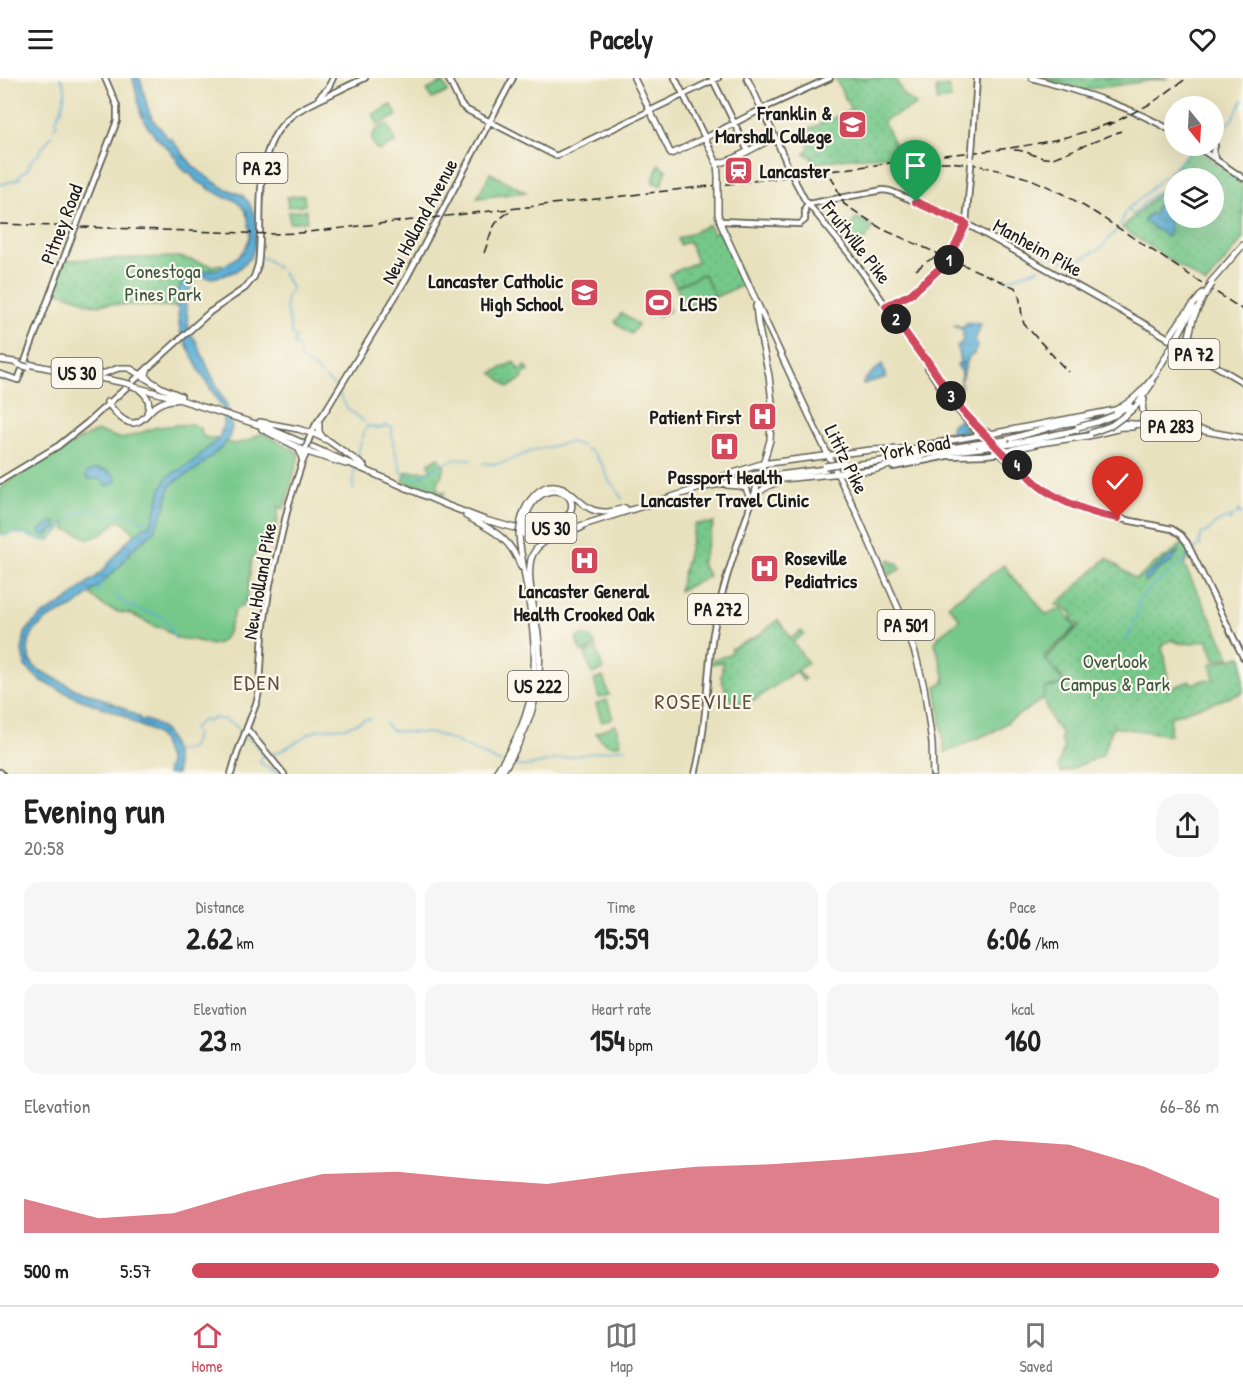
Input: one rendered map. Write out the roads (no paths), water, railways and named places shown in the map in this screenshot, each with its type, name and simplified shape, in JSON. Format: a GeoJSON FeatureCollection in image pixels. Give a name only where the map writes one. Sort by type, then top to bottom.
{"type":"FeatureCollection","features":[{"type":"Feature","properties":{"kind":"highway"},"geometry":{"type":"LineString","coordinates":[[634,78],[671,154],[705,138],[717,164],[717,205],[720,221],[757,304],[771,386],[772,414],[765,456],[752,466],[694,486]]}},
{"type":"Feature","properties":{"kind":"highway"},"geometry":{"type":"LineString","coordinates":[[717,164],[776,140],[747,78]]}},
{"type":"Feature","properties":{"kind":"highway","name":"US 30"},"geometry":{"type":"LineString","coordinates":[[846,464],[1011,445],[1091,433],[1112,425],[1142,399],[1204,293],[1243,246]]}},
{"type":"Feature","properties":{"kind":"highway","name":"US 30"},"geometry":{"type":"LineString","coordinates":[[1211,284],[1243,246]]}},
{"type":"Feature","properties":{"kind":"highway"},"geometry":{"type":"LineString","coordinates":[[1168,339],[1182,317],[1204,293]]}},
{"type":"Feature","properties":{"kind":"highway"},"geometry":{"type":"LineString","coordinates":[[1184,348],[1204,293]]}},
{"type":"Feature","properties":{"kind":"highway","name":"Lititz Pike"},"geometry":{"type":"LineString","coordinates":[[759,317],[844,486],[900,610],[915,653],[926,696],[933,774]]}},
{"type":"Feature","properties":{"kind":"highway","name":"US 30"},"geometry":{"type":"LineString","coordinates":[[2,361],[127,385]]}},
{"type":"Feature","properties":{"kind":"highway","name":"US 30"},"geometry":{"type":"LineString","coordinates":[[28,366],[65,371],[127,385],[237,417],[374,471],[447,504],[492,522],[509,526],[531,529],[569,528],[700,488],[751,478]]}},
{"type":"Feature","properties":{"kind":"highway"},"geometry":{"type":"LineString","coordinates":[[65,371],[96,375],[125,368],[130,369],[166,390],[200,405]]}},
{"type":"Feature","properties":{"kind":"highway"},"geometry":{"type":"LineString","coordinates":[[148,368],[146,374],[148,379]]}},
{"type":"Feature","properties":{"kind":"highway"},"geometry":{"type":"LineString","coordinates":[[982,435],[1107,412],[1137,396],[1156,375]]}},
{"type":"Feature","properties":{"kind":"highway"},"geometry":{"type":"LineString","coordinates":[[1156,375],[1143,401],[1142,410],[1149,420],[1162,425]]}},
{"type":"Feature","properties":{"kind":"highway","name":"US 30"},"geometry":{"type":"LineString","coordinates":[[1011,445],[1115,415],[1129,407],[1156,375]]}},
{"type":"Feature","properties":{"kind":"highway"},"geometry":{"type":"LineString","coordinates":[[108,402],[125,420],[135,422],[142,418],[148,410],[148,399],[142,392],[127,385]]}},
{"type":"Feature","properties":{"kind":"highway"},"geometry":{"type":"LineString","coordinates":[[108,402],[122,419],[132,423],[142,420],[155,407],[166,401],[176,400],[200,405]]}},
{"type":"Feature","properties":{"kind":"highway"},"geometry":{"type":"LineString","coordinates":[[237,417],[303,430],[318,424],[320,433],[325,439],[356,464]]}},
{"type":"Feature","properties":{"kind":"highway"},"geometry":{"type":"LineString","coordinates":[[237,417],[315,455],[356,464]]}},
{"type":"Feature","properties":{"kind":"highway"},"geometry":{"type":"LineString","coordinates":[[1064,420],[1086,419],[1098,422]]}},
{"type":"Feature","properties":{"kind":"highway","name":"PA 283"},"geometry":{"type":"LineString","coordinates":[[1011,445],[1066,423],[1084,421],[1162,425],[1205,430],[1243,439]]}},
{"type":"Feature","properties":{"kind":"highway","name":"PA 283"},"geometry":{"type":"LineString","coordinates":[[1011,445],[1086,428],[1146,427],[1191,430],[1243,439]]}},
{"type":"Feature","properties":{"kind":"highway"},"geometry":{"type":"LineString","coordinates":[[979,429],[994,433]]}},
{"type":"Feature","properties":{"kind":"highway"},"geometry":{"type":"LineString","coordinates":[[303,430],[311,437],[325,439]]}},
{"type":"Feature","properties":{"kind":"highway"},"geometry":{"type":"LineString","coordinates":[[1003,455],[1009,453],[1011,445],[1003,446],[996,437],[1011,430]]}},
{"type":"Feature","properties":{"kind":"highway"},"geometry":{"type":"LineString","coordinates":[[297,447],[303,461],[315,455]]}},
{"type":"Feature","properties":{"kind":"highway"},"geometry":{"type":"LineString","coordinates":[[752,466],[827,453],[960,447]]}},
{"type":"Feature","properties":{"kind":"highway","name":"US 30"},"geometry":{"type":"LineString","coordinates":[[447,504],[500,523],[531,528],[572,525],[596,520],[694,486],[960,447],[978,449]]}},
{"type":"Feature","properties":{"kind":"highway"},"geometry":{"type":"LineString","coordinates":[[852,472],[842,469],[839,460],[842,456],[854,452]]}},
{"type":"Feature","properties":{"kind":"highway"},"geometry":{"type":"LineString","coordinates":[[873,470],[925,455]]}},
{"type":"Feature","properties":{"kind":"highway"},"geometry":{"type":"LineString","coordinates":[[765,456],[768,461],[778,462]]}},
{"type":"Feature","properties":{"kind":"highway","name":"PA 272"},"geometry":{"type":"LineString","coordinates":[[755,489],[765,456]]}},
{"type":"Feature","properties":{"kind":"highway","name":"US 30"},"geometry":{"type":"LineString","coordinates":[[356,464],[439,500]]}},
{"type":"Feature","properties":{"kind":"highway","name":"York Road"},"geometry":{"type":"LineString","coordinates":[[798,478],[873,470]]}},
{"type":"Feature","properties":{"kind":"highway"},"geometry":{"type":"LineString","coordinates":[[844,486],[844,477],[852,472]]}},
{"type":"Feature","properties":{"kind":"highway"},"geometry":{"type":"LineString","coordinates":[[823,476],[836,478],[844,486]]}},
{"type":"Feature","properties":{"kind":"highway"},"geometry":{"type":"LineString","coordinates":[[764,477],[798,478]]}},
{"type":"Feature","properties":{"kind":"highway"},"geometry":{"type":"LineString","coordinates":[[629,510],[751,478]]}},
{"type":"Feature","properties":{"kind":"highway"},"geometry":{"type":"LineString","coordinates":[[749,506],[763,489],[776,482],[798,478]]}},
{"type":"Feature","properties":{"kind":"highway"},"geometry":{"type":"LineString","coordinates":[[719,485],[746,488],[749,506]]}},
{"type":"Feature","properties":{"kind":"highway"},"geometry":{"type":"LineString","coordinates":[[531,590],[521,534],[525,508],[540,490],[550,486],[561,488],[585,506],[603,512],[656,499]]}},
{"type":"Feature","properties":{"kind":"highway"},"geometry":{"type":"LineString","coordinates":[[755,489],[763,489]]}},
{"type":"Feature","properties":{"kind":"highway"},"geometry":{"type":"LineString","coordinates":[[500,523],[540,526],[554,524],[568,517],[572,504],[564,493],[549,491],[531,505],[523,521]]}},
{"type":"Feature","properties":{"kind":"highway"},"geometry":{"type":"LineString","coordinates":[[447,504],[492,530],[509,544],[522,572],[530,613]]}},
{"type":"Feature","properties":{"kind":"highway","name":"US 222"},"geometry":{"type":"LineString","coordinates":[[501,774],[518,747],[527,727],[537,689],[539,645],[531,590],[532,555],[547,540],[610,517]]}},
{"type":"Feature","properties":{"kind":"highway","name":"US 222"},"geometry":{"type":"LineString","coordinates":[[495,774],[516,740],[526,716],[534,676],[535,652],[520,544],[521,534]]}},
{"type":"Feature","properties":{"kind":"main road","name":"Pitney Road"},"geometry":{"type":"LineString","coordinates":[[0,374],[18,380],[117,121],[117,106],[105,78]]}},
{"type":"Feature","properties":{"kind":"main road","name":"PA 23"},"geometry":{"type":"LineString","coordinates":[[140,374],[217,304],[242,288],[253,274],[257,259],[260,179],[267,152],[274,135],[286,117],[324,94],[333,78]]}},
{"type":"Feature","properties":{"kind":"main road","name":"PA 23"},"geometry":{"type":"LineString","coordinates":[[202,318],[245,288],[256,273],[259,259],[263,170],[272,143],[281,126],[302,109],[365,78]]}},
{"type":"Feature","properties":{"kind":"main road"},"geometry":{"type":"LineString","coordinates":[[448,78],[461,105],[555,156],[714,79],[748,151]]}},
{"type":"Feature","properties":{"kind":"main road","name":"New Holland Avenue"},"geometry":{"type":"LineString","coordinates":[[347,376],[406,279],[513,78]]}},
{"type":"Feature","properties":{"kind":"main road"},"geometry":{"type":"LineString","coordinates":[[675,78],[705,138],[830,78]]}},
{"type":"Feature","properties":{"kind":"main road"},"geometry":{"type":"LineString","coordinates":[[886,306],[911,294],[948,261],[966,224],[976,78]]}},
{"type":"Feature","properties":{"kind":"main road"},"geometry":{"type":"LineString","coordinates":[[1032,78],[1101,98],[1164,126]]}},
{"type":"Feature","properties":{"kind":"main road","name":"Fruitville Pike"},"geometry":{"type":"LineString","coordinates":[[776,140],[803,197],[835,235],[923,357],[942,389],[972,427],[1050,493],[1084,509],[1168,528],[1179,533],[1189,547],[1243,657]]}},
{"type":"Feature","properties":{"kind":"main road"},"geometry":{"type":"LineString","coordinates":[[1211,156],[1243,178]]}},
{"type":"Feature","properties":{"kind":"main road"},"geometry":{"type":"LineString","coordinates":[[1215,156],[1217,160]]}},
{"type":"Feature","properties":{"kind":"main road","name":"Manheim Pike"},"geometry":{"type":"LineString","coordinates":[[808,204],[886,190],[966,224],[1243,383]]}},
{"type":"Feature","properties":{"kind":"main road"},"geometry":{"type":"LineString","coordinates":[[720,221],[801,224],[805,220],[805,208],[808,204]]}},
{"type":"Feature","properties":{"kind":"main road","name":"PA 23"},"geometry":{"type":"LineString","coordinates":[[148,368],[166,350]]}},
{"type":"Feature","properties":{"kind":"main road","name":"Fruitville Pike"},"geometry":{"type":"LineString","coordinates":[[923,357],[982,435]]}},
{"type":"Feature","properties":{"kind":"main road"},"geometry":{"type":"LineString","coordinates":[[0,480],[59,444],[148,368]]}},
{"type":"Feature","properties":{"kind":"main road","name":"New Holland Pike"},"geometry":{"type":"LineString","coordinates":[[231,774],[258,697],[263,632],[272,578],[290,502],[311,437],[347,376]]}},
{"type":"Feature","properties":{"kind":"main road"},"geometry":{"type":"LineString","coordinates":[[969,438],[973,434],[972,427]]}},
{"type":"Feature","properties":{"kind":"main road"},"geometry":{"type":"LineString","coordinates":[[905,449],[982,435]]}},
{"type":"Feature","properties":{"kind":"main road"},"geometry":{"type":"LineString","coordinates":[[960,439],[973,439],[980,442],[984,449],[982,453],[978,449]]}},
{"type":"Feature","properties":{"kind":"main road","name":"York Road"},"geometry":{"type":"LineString","coordinates":[[873,470],[978,449],[991,454],[1003,455]]}},
{"type":"Feature","properties":{"kind":"main road","name":"PA 272"},"geometry":{"type":"LineString","coordinates":[[694,774],[705,717],[716,622],[724,585],[755,489]]}},
{"type":"Feature","properties":{"kind":"main road"},"geometry":{"type":"LineString","coordinates":[[247,729],[284,774]]}},
{"type":"Feature","properties":{"kind":"water"},"geometry":{"type":"Polygon","coordinates":[[[133,78],[140,78],[151,116],[167,138],[170,138],[194,167],[211,180],[242,195],[249,203],[256,219],[255,246],[251,257],[236,271],[222,276],[197,279],[191,286],[185,301],[190,333],[227,406],[232,428],[223,446],[198,468],[173,483],[154,531],[85,598],[73,607],[49,618],[34,630],[28,650],[30,660],[41,671],[77,690],[124,708],[139,719],[157,725],[164,731],[172,745],[177,774],[167,774],[169,763],[161,739],[154,732],[121,714],[79,699],[40,680],[25,666],[22,651],[25,633],[34,622],[69,599],[95,578],[129,539],[149,526],[153,520],[161,489],[168,476],[191,463],[219,438],[224,424],[223,409],[200,372],[180,331],[178,292],[181,284],[192,273],[199,270],[219,269],[240,255],[250,237],[248,218],[245,210],[233,199],[226,198],[196,181],[149,129],[141,115],[133,78]]]}},
{"type":"Feature","properties":{"kind":"water"},"geometry":{"type":"Polygon","coordinates":[[[1164,198],[1164,228],[1170,228],[1170,230],[1166,237],[1144,220],[1150,213],[1155,214],[1156,207],[1164,198]]]}},
{"type":"Feature","properties":{"kind":"water"},"geometry":{"type":"Polygon","coordinates":[[[967,322],[969,325],[971,322],[981,324],[975,341],[978,345],[973,355],[969,356],[961,383],[961,371],[957,365],[964,363],[960,362],[957,346],[963,341],[963,330],[954,326],[963,327],[967,322]]]}},
{"type":"Feature","properties":{"kind":"water"},"geometry":{"type":"Polygon","coordinates":[[[882,364],[886,378],[863,385],[867,378],[882,364]]]}},
{"type":"Feature","properties":{"kind":"water"},"geometry":{"type":"Polygon","coordinates":[[[959,419],[969,432],[950,433],[952,425],[959,419]]]}},
{"type":"Feature","properties":{"kind":"water"},"geometry":{"type":"Polygon","coordinates":[[[96,469],[112,472],[116,481],[106,486],[101,479],[86,477],[87,472],[96,469]]]}},
{"type":"Feature","properties":{"kind":"water"},"geometry":{"type":"Polygon","coordinates":[[[51,522],[56,523],[57,528],[46,536],[40,533],[39,531],[51,522]]]}},
{"type":"Feature","properties":{"kind":"water"},"geometry":{"type":"Polygon","coordinates":[[[1179,551],[1172,562],[1156,571],[1145,582],[1144,578],[1148,574],[1179,551]]]}},
{"type":"Feature","properties":{"kind":"waterway"},"geometry":{"type":"LineString","coordinates":[[53,129],[57,125],[56,121],[62,110],[65,94],[65,86],[60,78]]}},
{"type":"Feature","properties":{"kind":"waterway"},"geometry":{"type":"LineString","coordinates":[[1224,128],[1232,120],[1243,100]]}},
{"type":"Feature","properties":{"kind":"waterway"},"geometry":{"type":"LineString","coordinates":[[0,185],[19,179],[52,135]]}},
{"type":"Feature","properties":{"kind":"waterway"},"geometry":{"type":"LineString","coordinates":[[1120,226],[1126,210],[1170,173],[1185,156]]}},
{"type":"Feature","properties":{"kind":"waterway"},"geometry":{"type":"LineString","coordinates":[[1129,209],[1132,215],[1153,195],[1164,189]]}},
{"type":"Feature","properties":{"kind":"waterway"},"geometry":{"type":"LineString","coordinates":[[1098,251],[1118,229]]}},
{"type":"Feature","properties":{"kind":"waterway"},"geometry":{"type":"LineString","coordinates":[[1047,258],[1049,254],[1066,262],[1075,263],[1095,251]]}},
{"type":"Feature","properties":{"kind":"waterway"},"geometry":{"type":"LineString","coordinates":[[261,257],[279,269]]}},
{"type":"Feature","properties":{"kind":"waterway"},"geometry":{"type":"LineString","coordinates":[[1007,280],[1040,268]]}},
{"type":"Feature","properties":{"kind":"waterway"},"geometry":{"type":"LineString","coordinates":[[282,272],[291,291]]}},
{"type":"Feature","properties":{"kind":"waterway"},"geometry":{"type":"LineString","coordinates":[[289,292],[286,305],[292,335],[296,338],[294,344],[299,349],[300,359],[321,375]]}},
{"type":"Feature","properties":{"kind":"waterway"},"geometry":{"type":"LineString","coordinates":[[325,378],[336,388]]}},
{"type":"Feature","properties":{"kind":"waterway"},"geometry":{"type":"LineString","coordinates":[[339,394],[347,408],[364,422]]}},
{"type":"Feature","properties":{"kind":"waterway"},"geometry":{"type":"LineString","coordinates":[[367,425],[375,428],[382,428],[385,425],[392,427],[393,443],[400,470],[413,478],[420,477],[453,460],[472,460]]}},
{"type":"Feature","properties":{"kind":"waterway"},"geometry":{"type":"LineString","coordinates":[[361,441],[367,426]]}},
{"type":"Feature","properties":{"kind":"waterway"},"geometry":{"type":"LineString","coordinates":[[357,459],[361,442]]}},
{"type":"Feature","properties":{"kind":"waterway"},"geometry":{"type":"LineString","coordinates":[[483,463],[502,463],[535,450],[571,442],[582,446]]}},
{"type":"Feature","properties":{"kind":"waterway"},"geometry":{"type":"LineString","coordinates":[[585,448],[597,456],[610,483],[622,499]]}},
{"type":"Feature","properties":{"kind":"waterway"},"geometry":{"type":"LineString","coordinates":[[353,490],[355,467]]}},
{"type":"Feature","properties":{"kind":"waterway"},"geometry":{"type":"LineString","coordinates":[[0,534],[7,535],[12,532],[48,541],[62,528],[62,524],[86,509],[95,510],[106,516],[122,514],[151,523]]}},
{"type":"Feature","properties":{"kind":"waterway"},"geometry":{"type":"LineString","coordinates":[[1193,551],[1201,545],[1199,543],[1202,533],[1206,533],[1226,518],[1230,521],[1232,518],[1230,517],[1239,510],[1239,514],[1243,514]]}},
{"type":"Feature","properties":{"kind":"waterway"},"geometry":{"type":"LineString","coordinates":[[1183,563],[1189,554]]}},
{"type":"Feature","properties":{"kind":"waterway"},"geometry":{"type":"LineString","coordinates":[[1126,643],[1137,614],[1139,599],[1182,564]]}},
{"type":"Feature","properties":{"kind":"waterway"},"geometry":{"type":"LineString","coordinates":[[99,592],[101,583]]}},
{"type":"Feature","properties":{"kind":"waterway"},"geometry":{"type":"LineString","coordinates":[[114,595],[128,607],[138,609]]}},
{"type":"Feature","properties":{"kind":"waterway"},"geometry":{"type":"LineString","coordinates":[[140,610],[164,617],[175,639]]}},
{"type":"Feature","properties":{"kind":"waterway"},"geometry":{"type":"LineString","coordinates":[[176,751],[192,746],[196,734],[193,728],[203,720],[208,721],[215,718],[225,720],[235,725],[242,735]]}},
{"type":"Feature","properties":{"kind":"waterway"},"geometry":{"type":"LineString","coordinates":[[300,740],[320,729],[347,727],[371,719]]}},
{"type":"Feature","properties":{"kind":"waterway"},"geometry":{"type":"LineString","coordinates":[[385,723],[395,731],[430,733],[444,737],[501,763]]}},
{"type":"Feature","properties":{"kind":"waterway"},"geometry":{"type":"LineString","coordinates":[[245,737],[254,742],[263,754],[260,763],[279,774]]}},
{"type":"Feature","properties":{"kind":"waterway"},"geometry":{"type":"LineString","coordinates":[[271,753],[277,753],[298,741]]}},
{"type":"Feature","properties":{"kind":"waterway"},"geometry":{"type":"LineString","coordinates":[[508,765],[530,765],[625,748]]}},
{"type":"Feature","properties":{"kind":"railway"},"geometry":{"type":"LineString","coordinates":[[1107,126],[1152,103],[1187,78]]}},
{"type":"Feature","properties":{"kind":"railway"},"geometry":{"type":"LineString","coordinates":[[943,155],[1030,145],[1071,136],[1113,122]]}},
{"type":"Feature","properties":{"kind":"railway"},"geometry":{"type":"LineString","coordinates":[[1014,150],[1042,158],[1053,158],[1121,131]]}},
{"type":"Feature","properties":{"kind":"railway"},"geometry":{"type":"LineString","coordinates":[[0,224],[269,234],[299,233],[771,179],[897,162],[949,162],[1002,171],[1031,179],[1062,193],[1243,310]]}},
{"type":"Feature","properties":{"kind":"railway"},"geometry":{"type":"LineString","coordinates":[[817,174],[825,174],[832,178],[844,204],[882,229],[1016,288],[1024,324],[1068,372]]}},
{"type":"Feature","properties":{"kind":"railway"},"geometry":{"type":"LineString","coordinates":[[484,253],[496,223],[512,211]]}},
{"type":"Feature","properties":{"kind":"railway"},"geometry":{"type":"LineString","coordinates":[[916,270],[933,258],[944,257]]}},
{"type":"Feature","properties":{"kind":"place","name":"Franklin & Marshall College"},"geometry":{"type":"Point","coordinates":[853,124]}},
{"type":"Feature","properties":{"kind":"place","name":"Lancaster"},"geometry":{"type":"Point","coordinates":[739,170]}},
{"type":"Feature","properties":{"kind":"place","name":"Lancaster Catholic High School"},"geometry":{"type":"Point","coordinates":[584,292]}},
{"type":"Feature","properties":{"kind":"place","name":"LCHS"},"geometry":{"type":"Point","coordinates":[659,303]}},
{"type":"Feature","properties":{"kind":"place","name":"Patient First"},"geometry":{"type":"Point","coordinates":[762,416]}},
{"type":"Feature","properties":{"kind":"place","name":"Passport Health Lancaster Travel Clinic"},"geometry":{"type":"Point","coordinates":[725,446]}},
{"type":"Feature","properties":{"kind":"place","name":"Lancaster General Health Crooked Oak"},"geometry":{"type":"Point","coordinates":[584,560]}},
{"type":"Feature","properties":{"kind":"place","name":"Roseville Pediatrics"},"geometry":{"type":"Point","coordinates":[764,569]}},
{"type":"Feature","properties":{"kind":"district","name":"EDEN"},"geometry":{"type":"Point","coordinates":[257,682]}},
{"type":"Feature","properties":{"kind":"district","name":"ROSEVILLE"},"geometry":{"type":"Point","coordinates":[704,701]}},
{"type":"Feature","properties":{"kind":"park label","name":"Conestoga Pines Park"},"geometry":{"type":"Point","coordinates":[163,282]}},
{"type":"Feature","properties":{"kind":"park label","name":"Overlook Campus & Park"},"geometry":{"type":"Point","coordinates":[1115,672]}}]}
